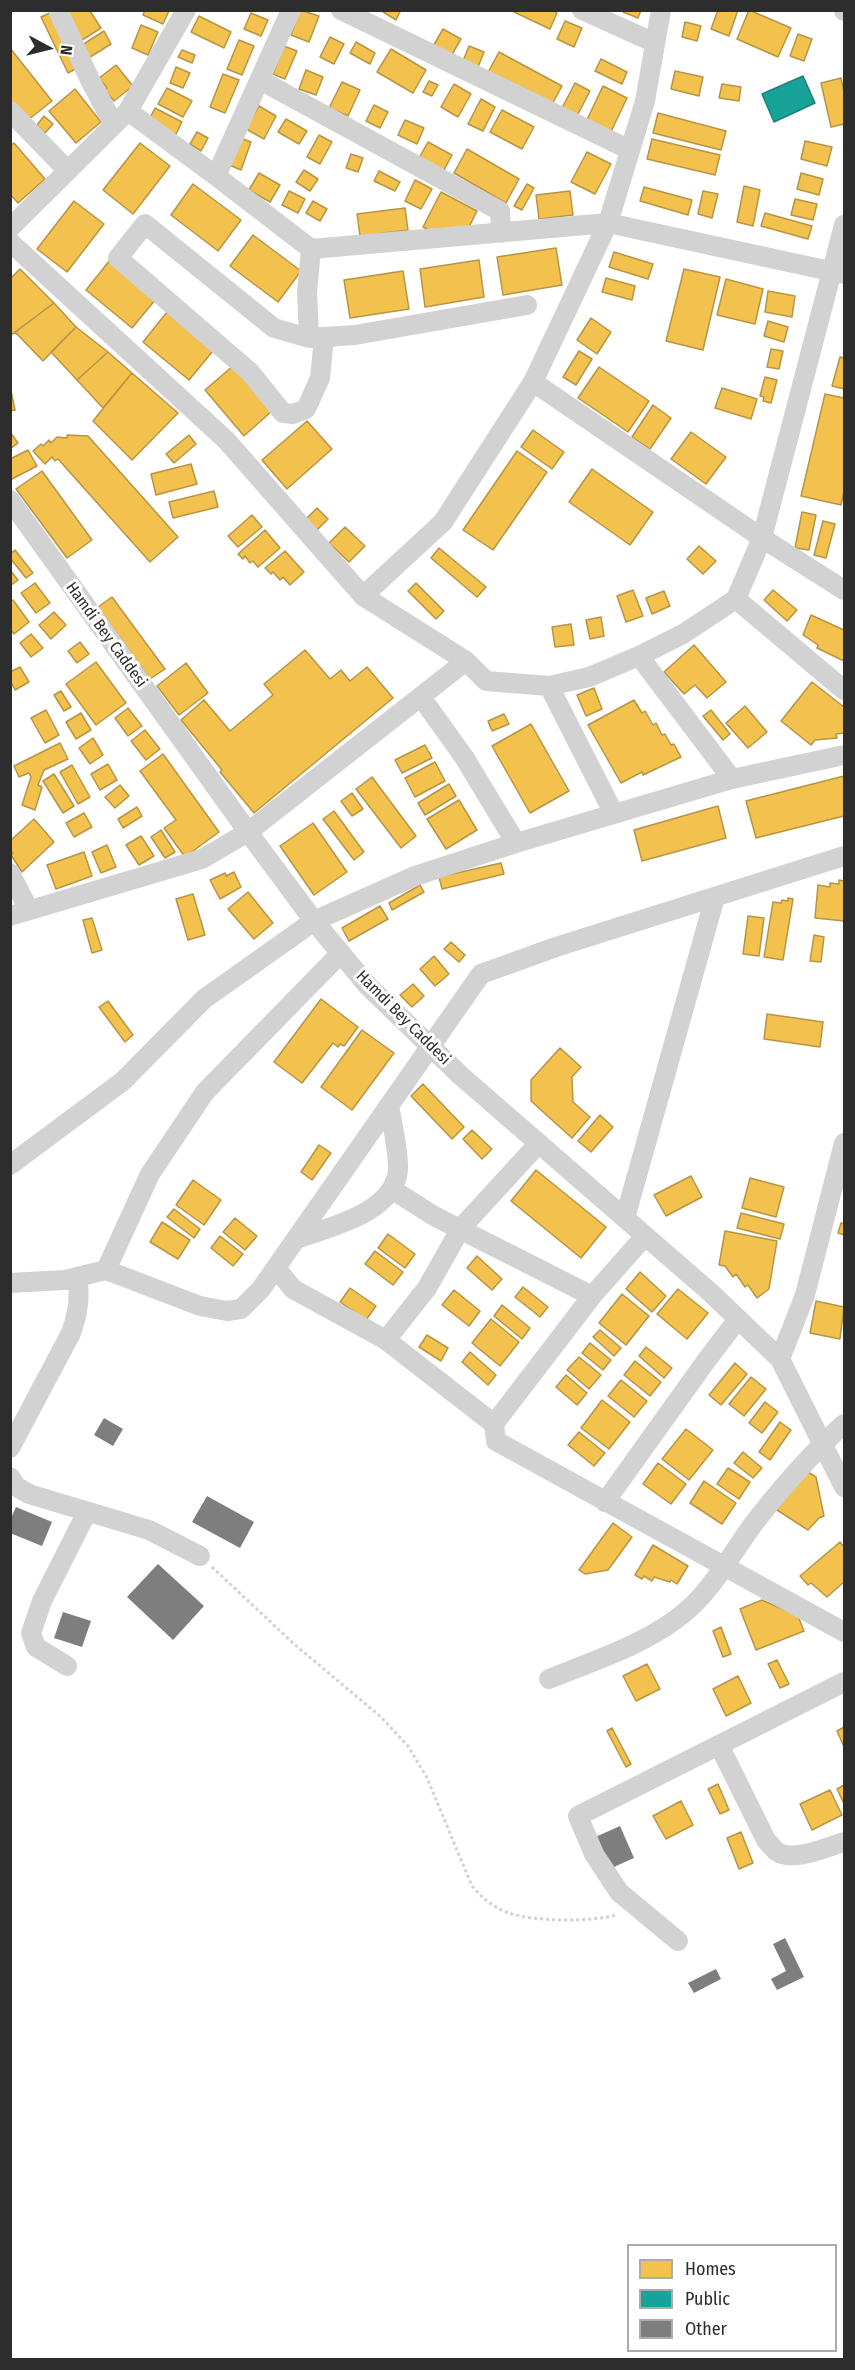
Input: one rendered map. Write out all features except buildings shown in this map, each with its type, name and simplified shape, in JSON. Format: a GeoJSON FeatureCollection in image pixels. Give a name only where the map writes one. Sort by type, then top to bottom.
{"type":"FeatureCollection","features":[{"type":"Feature","properties":{"kind":"street"},"geometry":{"type":"LineString","coordinates":[[58,10],[90,80],[114,125]]}},
{"type":"Feature","properties":{"kind":"street"},"geometry":{"type":"LineString","coordinates":[[10,228],[128,111],[186,10]]}},
{"type":"Feature","properties":{"kind":"street"},"geometry":{"type":"LineString","coordinates":[[216,176],[291,10]]}},
{"type":"Feature","properties":{"kind":"street"},"geometry":{"type":"LineString","coordinates":[[340,10],[630,150]]}},
{"type":"Feature","properties":{"kind":"street"},"geometry":{"type":"LineString","coordinates":[[582,10],[655,43]]}},
{"type":"Feature","properties":{"kind":"street"},"geometry":{"type":"LineString","coordinates":[[363,596],[443,522],[533,382],[608,223],[645,101],[661,10]]}},
{"type":"Feature","properties":{"kind":"street"},"geometry":{"type":"LineString","coordinates":[[260,80],[500,211],[501,233]]}},
{"type":"Feature","properties":{"kind":"street"},"geometry":{"type":"LineString","coordinates":[[10,111],[68,171]]}},
{"type":"Feature","properties":{"kind":"street"},"geometry":{"type":"LineString","coordinates":[[128,111],[311,249],[608,223],[839,273]]}},
{"type":"Feature","properties":{"kind":"street"},"geometry":{"type":"LineString","coordinates":[[311,249],[308,292],[317,338],[320,378],[306,409],[293,414],[283,413],[250,372],[118,258],[145,224],[274,328],[317,338],[355,335],[527,305]]}},
{"type":"Feature","properties":{"kind":"street"},"geometry":{"type":"LineString","coordinates":[[10,242],[226,440],[363,596],[466,661],[486,681],[549,686],[589,677],[639,656],[683,634],[735,599],[762,537],[839,273],[844,225]]}},
{"type":"Feature","properties":{"kind":"street"},"geometry":{"type":"LineString","coordinates":[[533,382],[844,590]]}},
{"type":"Feature","properties":{"kind":"street","name":"Hamdi Bey Caddesi"},"geometry":{"type":"LineString","coordinates":[[10,500],[248,832],[314,921],[368,986],[430,1046],[738,1319],[780,1359],[824,1443],[844,1488]]}},
{"type":"Feature","properties":{"kind":"street"},"geometry":{"type":"LineString","coordinates":[[735,599],[844,690]]}},
{"type":"Feature","properties":{"kind":"street"},"geometry":{"type":"LineString","coordinates":[[639,656],[732,779]]}},
{"type":"Feature","properties":{"kind":"street"},"geometry":{"type":"LineString","coordinates":[[10,916],[202,859],[248,832],[466,661]]}},
{"type":"Feature","properties":{"kind":"street"},"geometry":{"type":"LineString","coordinates":[[549,686],[614,814]]}},
{"type":"Feature","properties":{"kind":"street"},"geometry":{"type":"LineString","coordinates":[[421,696],[464,757],[516,843]]}},
{"type":"Feature","properties":{"kind":"street"},"geometry":{"type":"LineString","coordinates":[[10,1165],[123,1081],[204,999],[314,921],[415,876],[516,843],[732,779],[844,755]]}},
{"type":"Feature","properties":{"kind":"street"},"geometry":{"type":"LineString","coordinates":[[10,1283],[46,1282],[106,1270],[200,1306],[226,1311],[241,1309],[261,1289],[481,974],[556,947],[844,856]]}},
{"type":"Feature","properties":{"kind":"street"},"geometry":{"type":"LineString","coordinates":[[10,873],[30,910]]}},
{"type":"Feature","properties":{"kind":"street"},"geometry":{"type":"LineString","coordinates":[[625,1218],[715,897]]}},
{"type":"Feature","properties":{"kind":"street"},"geometry":{"type":"LineString","coordinates":[[106,1270],[150,1174],[205,1092],[341,953]]}},
{"type":"Feature","properties":{"kind":"street"},"geometry":{"type":"LineString","coordinates":[[296,1239],[361,1216],[393,1190],[398,1169],[389,1105]]}},
{"type":"Feature","properties":{"kind":"street"},"geometry":{"type":"LineString","coordinates":[[386,1340],[427,1288],[461,1228],[539,1143]]}},
{"type":"Feature","properties":{"kind":"street"},"geometry":{"type":"LineString","coordinates":[[780,1359],[805,1295],[844,1143]]}},
{"type":"Feature","properties":{"kind":"street"},"geometry":{"type":"LineString","coordinates":[[393,1190],[434,1216],[591,1296]]}},
{"type":"Feature","properties":{"kind":"street"},"geometry":{"type":"LineString","coordinates":[[645,1236],[591,1296],[494,1424],[495,1441],[844,1632]]}},
{"type":"Feature","properties":{"kind":"street"},"geometry":{"type":"LineString","coordinates":[[276,1268],[292,1289],[386,1340],[494,1424]]}},
{"type":"Feature","properties":{"kind":"street"},"geometry":{"type":"LineString","coordinates":[[10,1448],[71,1333],[77,1317],[80,1293],[77,1277]]}},
{"type":"Feature","properties":{"kind":"street"},"geometry":{"type":"LineString","coordinates":[[605,1502],[738,1319]]}},
{"type":"Feature","properties":{"kind":"street"},"geometry":{"type":"LineString","coordinates":[[549,1679],[631,1645],[671,1623],[695,1603],[725,1566],[757,1519],[824,1443],[844,1424]]}},
{"type":"Feature","properties":{"kind":"street"},"geometry":{"type":"LineString","coordinates":[[824,1443],[844,1460]]}},
{"type":"Feature","properties":{"kind":"street"},"geometry":{"type":"LineString","coordinates":[[10,1477],[17,1487],[29,1494],[149,1530],[200,1556]]}},
{"type":"Feature","properties":{"kind":"street"},"geometry":{"type":"LineString","coordinates":[[67,1666],[36,1647],[31,1633],[42,1601],[87,1512]]}},
{"type":"Feature","properties":{"kind":"street"},"geometry":{"type":"LineString","coordinates":[[678,1941],[620,1892],[594,1854],[578,1816],[844,1682]]}},
{"type":"Feature","properties":{"kind":"street"},"geometry":{"type":"LineString","coordinates":[[719,1745],[766,1840],[777,1851],[787,1856],[807,1854],[844,1842]]}},
{"type":"Feature","properties":{"kind":"path"},"geometry":{"type":"LineString","coordinates":[[200,1556],[294,1644],[381,1716],[402,1738],[427,1778],[472,1886],[489,1902],[521,1916],[600,1920],[617,1915],[632,1904]]}}]}
